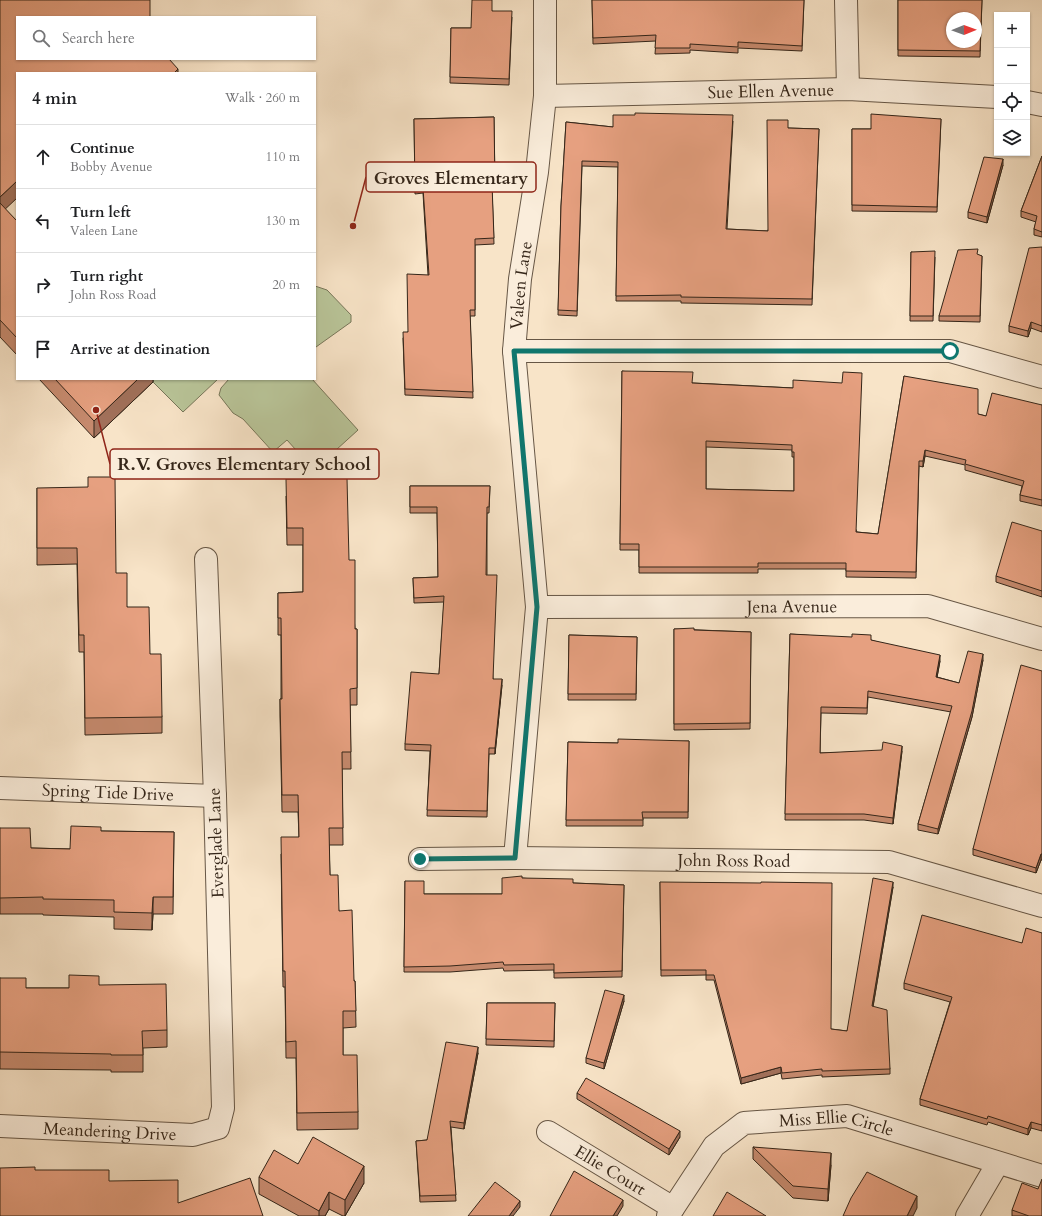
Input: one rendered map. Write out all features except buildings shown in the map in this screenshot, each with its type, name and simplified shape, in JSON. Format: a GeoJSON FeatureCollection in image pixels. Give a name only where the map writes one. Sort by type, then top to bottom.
{"type":"FeatureCollection","features":[{"type":"Feature","properties":{"kind":"street","name":"Valeen Lane"},"geometry":{"type":"LineString","coordinates":[[515,858],[537,607],[514,351],[520,279],[537,172],[545,96],[545,0]]}},
{"type":"Feature","properties":{"kind":"street"},"geometry":{"type":"LineString","coordinates":[[846,0],[848,89]]}},
{"type":"Feature","properties":{"kind":"street","name":"Sue Ellen Avenue"},"geometry":{"type":"LineString","coordinates":[[545,96],[848,89],[994,97]]}},
{"type":"Feature","properties":{"kind":"street"},"geometry":{"type":"LineString","coordinates":[[1030,103],[1042,105]]}},
{"type":"Feature","properties":{"kind":"street"},"geometry":{"type":"LineString","coordinates":[[514,351],[950,351],[1042,377]]}},
{"type":"Feature","properties":{"kind":"street","name":"Everglade Lane"},"geometry":{"type":"LineString","coordinates":[[206,558],[215,796],[223,1108],[218,1128]]}},
{"type":"Feature","properties":{"kind":"street","name":"Jena Avenue"},"geometry":{"type":"LineString","coordinates":[[537,607],[928,606],[1042,639]]}},
{"type":"Feature","properties":{"kind":"street","name":"Spring Tide Drive"},"geometry":{"type":"LineString","coordinates":[[0,788],[215,796]]}},
{"type":"Feature","properties":{"kind":"street","name":"John Ross Road"},"geometry":{"type":"LineString","coordinates":[[420,859],[515,858],[889,862],[1042,906]]}},
{"type":"Feature","properties":{"kind":"street","name":"Miss Ellie Circle"},"geometry":{"type":"LineString","coordinates":[[670,1212],[714,1146],[744,1123],[847,1116],[1042,1176]]}},
{"type":"Feature","properties":{"kind":"street","name":"Meandering Drive"},"geometry":{"type":"LineString","coordinates":[[0,1126],[193,1135],[218,1128]]}},
{"type":"Feature","properties":{"kind":"street","name":"Ellie Court"},"geometry":{"type":"LineString","coordinates":[[548,1132],[670,1212]]}},
{"type":"Feature","properties":{"kind":"street"},"geometry":{"type":"LineString","coordinates":[[967,1216],[998,1163]]}},
{"type":"Feature","properties":{"kind":"green space"},"geometry":{"type":"Polygon","coordinates":[[[316,286],[327,290],[351,315],[351,322],[316,347],[316,286]]]}},
{"type":"Feature","properties":{"kind":"green space"},"geometry":{"type":"Polygon","coordinates":[[[151,380],[217,380],[183,412],[151,380]]]}},
{"type":"Feature","properties":{"kind":"green space"},"geometry":{"type":"Polygon","coordinates":[[[228,380],[313,380],[358,430],[314,470],[287,440],[273,452],[243,419],[233,413],[219,395],[221,388],[228,380]]]}},
{"type":"Feature","properties":{"kind":"place","name":"Groves Elementary"},"geometry":{"type":"Point","coordinates":[353,226]}},
{"type":"Feature","properties":{"kind":"place","name":"R.V. Groves Elementary School"},"geometry":{"type":"Point","coordinates":[96,410]}},
{"type":"Feature","properties":{"kind":"route"},"geometry":{"type":"LineString","coordinates":[[420,859],[515,858],[537,607],[514,351],[950,351]]}}]}
